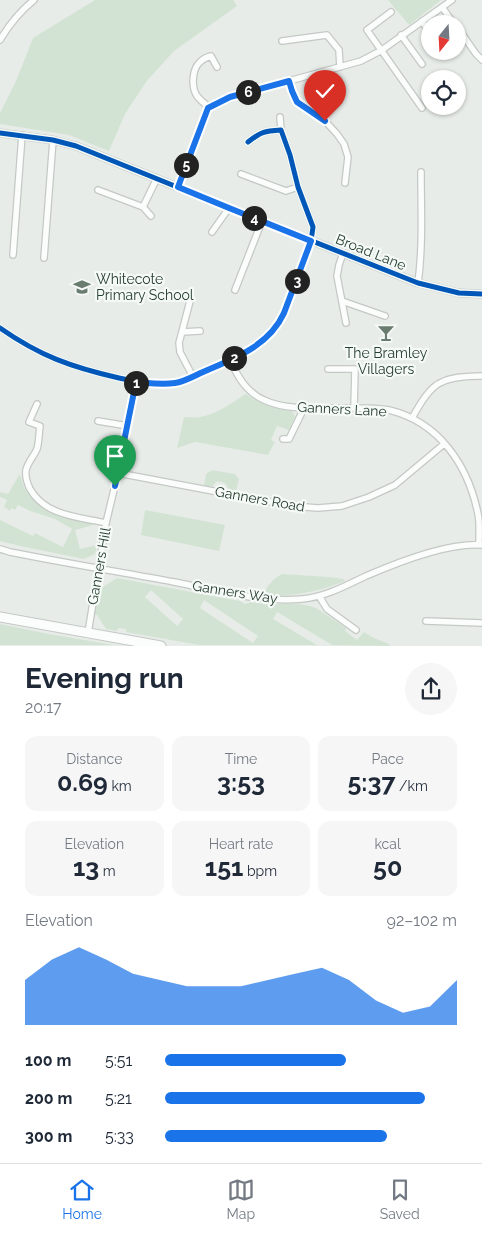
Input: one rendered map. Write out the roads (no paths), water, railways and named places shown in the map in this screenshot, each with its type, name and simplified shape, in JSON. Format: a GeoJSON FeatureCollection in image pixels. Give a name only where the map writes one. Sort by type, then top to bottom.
{"type":"FeatureCollection","features":[{"type":"Feature","properties":{"kind":"main road"},"geometry":{"type":"LineString","coordinates":[[0,617],[161,646]]}},
{"type":"Feature","properties":{"kind":"street"},"geometry":{"type":"LineString","coordinates":[[0,40],[9,25],[34,0]]}},
{"type":"Feature","properties":{"kind":"street"},"geometry":{"type":"LineString","coordinates":[[431,15],[452,0]]}},
{"type":"Feature","properties":{"kind":"street"},"geometry":{"type":"LineString","coordinates":[[442,7],[448,15]]}},
{"type":"Feature","properties":{"kind":"street"},"geometry":{"type":"LineString","coordinates":[[391,12],[367,30],[421,107]]}},
{"type":"Feature","properties":{"kind":"street"},"geometry":{"type":"LineString","coordinates":[[178,187],[208,108],[230,97],[361,61],[382,50],[421,22]]}},
{"type":"Feature","properties":{"kind":"street"},"geometry":{"type":"LineString","coordinates":[[282,41],[327,35],[338,50],[340,67]]}},
{"type":"Feature","properties":{"kind":"street"},"geometry":{"type":"LineString","coordinates":[[401,35],[422,64]]}},
{"type":"Feature","properties":{"kind":"street"},"geometry":{"type":"LineString","coordinates":[[466,40],[482,60]]}},
{"type":"Feature","properties":{"kind":"street"},"geometry":{"type":"LineString","coordinates":[[208,108],[196,94],[193,83],[194,75],[196,66],[211,56],[216,67]]}},
{"type":"Feature","properties":{"kind":"street"},"geometry":{"type":"LineString","coordinates":[[289,81],[297,102],[325,121],[344,144],[348,157],[345,183]]}},
{"type":"Feature","properties":{"kind":"street"},"geometry":{"type":"LineString","coordinates":[[0,328],[19,341],[80,369],[136,382],[157,384],[177,383],[193,377],[259,344],[280,323],[311,241],[313,227],[298,187],[281,130],[280,117]]}},
{"type":"Feature","properties":{"kind":"street"},"geometry":{"type":"LineString","coordinates":[[248,142],[259,133],[268,130],[281,130]]}},
{"type":"Feature","properties":{"kind":"street","name":"Broad Lane"},"geometry":{"type":"LineString","coordinates":[[0,133],[53,140],[76,146],[418,283],[459,293],[482,294]]}},
{"type":"Feature","properties":{"kind":"street"},"geometry":{"type":"LineString","coordinates":[[13,255],[22,135]]}},
{"type":"Feature","properties":{"kind":"street"},"geometry":{"type":"LineString","coordinates":[[44,258],[53,140]]}},
{"type":"Feature","properties":{"kind":"street"},"geometry":{"type":"LineString","coordinates":[[418,283],[421,239],[421,172]]}},
{"type":"Feature","properties":{"kind":"street"},"geometry":{"type":"LineString","coordinates":[[241,174],[286,191],[298,187]]}},
{"type":"Feature","properties":{"kind":"street"},"geometry":{"type":"LineString","coordinates":[[144,207],[157,178]]}},
{"type":"Feature","properties":{"kind":"street"},"geometry":{"type":"LineString","coordinates":[[98,190],[144,207],[151,216]]}},
{"type":"Feature","properties":{"kind":"street"},"geometry":{"type":"LineString","coordinates":[[212,232],[229,208]]}},
{"type":"Feature","properties":{"kind":"street"},"geometry":{"type":"LineString","coordinates":[[235,290],[262,221]]}},
{"type":"Feature","properties":{"kind":"street"},"geometry":{"type":"LineString","coordinates":[[343,253],[337,276],[346,323]]}},
{"type":"Feature","properties":{"kind":"street"},"geometry":{"type":"LineString","coordinates":[[190,301],[182,332],[180,352],[193,377]]}},
{"type":"Feature","properties":{"kind":"street"},"geometry":{"type":"LineString","coordinates":[[342,301],[385,316]]}},
{"type":"Feature","properties":{"kind":"street"},"geometry":{"type":"LineString","coordinates":[[182,332],[200,331]]}},
{"type":"Feature","properties":{"kind":"street","name":"Ganners Lane"},"geometry":{"type":"LineString","coordinates":[[230,360],[241,382],[264,400],[278,405],[304,408],[388,410],[412,418],[431,430],[463,468],[472,490],[478,516],[480,544]]}},
{"type":"Feature","properties":{"kind":"street"},"geometry":{"type":"LineString","coordinates":[[328,368],[355,369],[354,408]]}},
{"type":"Feature","properties":{"kind":"street"},"geometry":{"type":"LineString","coordinates":[[412,418],[428,393],[442,382],[468,376],[482,376]]}},
{"type":"Feature","properties":{"kind":"street","name":"Ganners Hill"},"geometry":{"type":"LineString","coordinates":[[88,633],[106,523],[136,382]]}},
{"type":"Feature","properties":{"kind":"street"},"geometry":{"type":"LineString","coordinates":[[37,404],[29,422],[40,426],[39,438],[37,449],[26,468],[26,476],[34,496],[45,506],[58,513],[106,523]]}},
{"type":"Feature","properties":{"kind":"street"},"geometry":{"type":"LineString","coordinates":[[283,439],[290,438],[304,408]]}},
{"type":"Feature","properties":{"kind":"street"},"geometry":{"type":"LineString","coordinates":[[98,421],[128,426]]}},
{"type":"Feature","properties":{"kind":"street","name":"Ganners Road"},"geometry":{"type":"LineString","coordinates":[[118,473],[292,506],[318,508],[342,506],[369,497],[395,485],[444,444]]}},
{"type":"Feature","properties":{"kind":"street","name":"Ganners Way"},"geometry":{"type":"LineString","coordinates":[[0,549],[247,597],[279,600],[319,596],[424,554],[452,547],[480,544]]}},
{"type":"Feature","properties":{"kind":"street"},"geometry":{"type":"LineString","coordinates":[[319,596],[327,609],[356,630]]}},
{"type":"Feature","properties":{"kind":"street"},"geometry":{"type":"LineString","coordinates":[[426,621],[482,623]]}},
{"type":"Feature","properties":{"kind":"place","name":"Whitecote Primary School"},"geometry":{"type":"Point","coordinates":[82,287]}},
{"type":"Feature","properties":{"kind":"place","name":"The Bramley Villagers"},"geometry":{"type":"Point","coordinates":[386,333]}}]}
